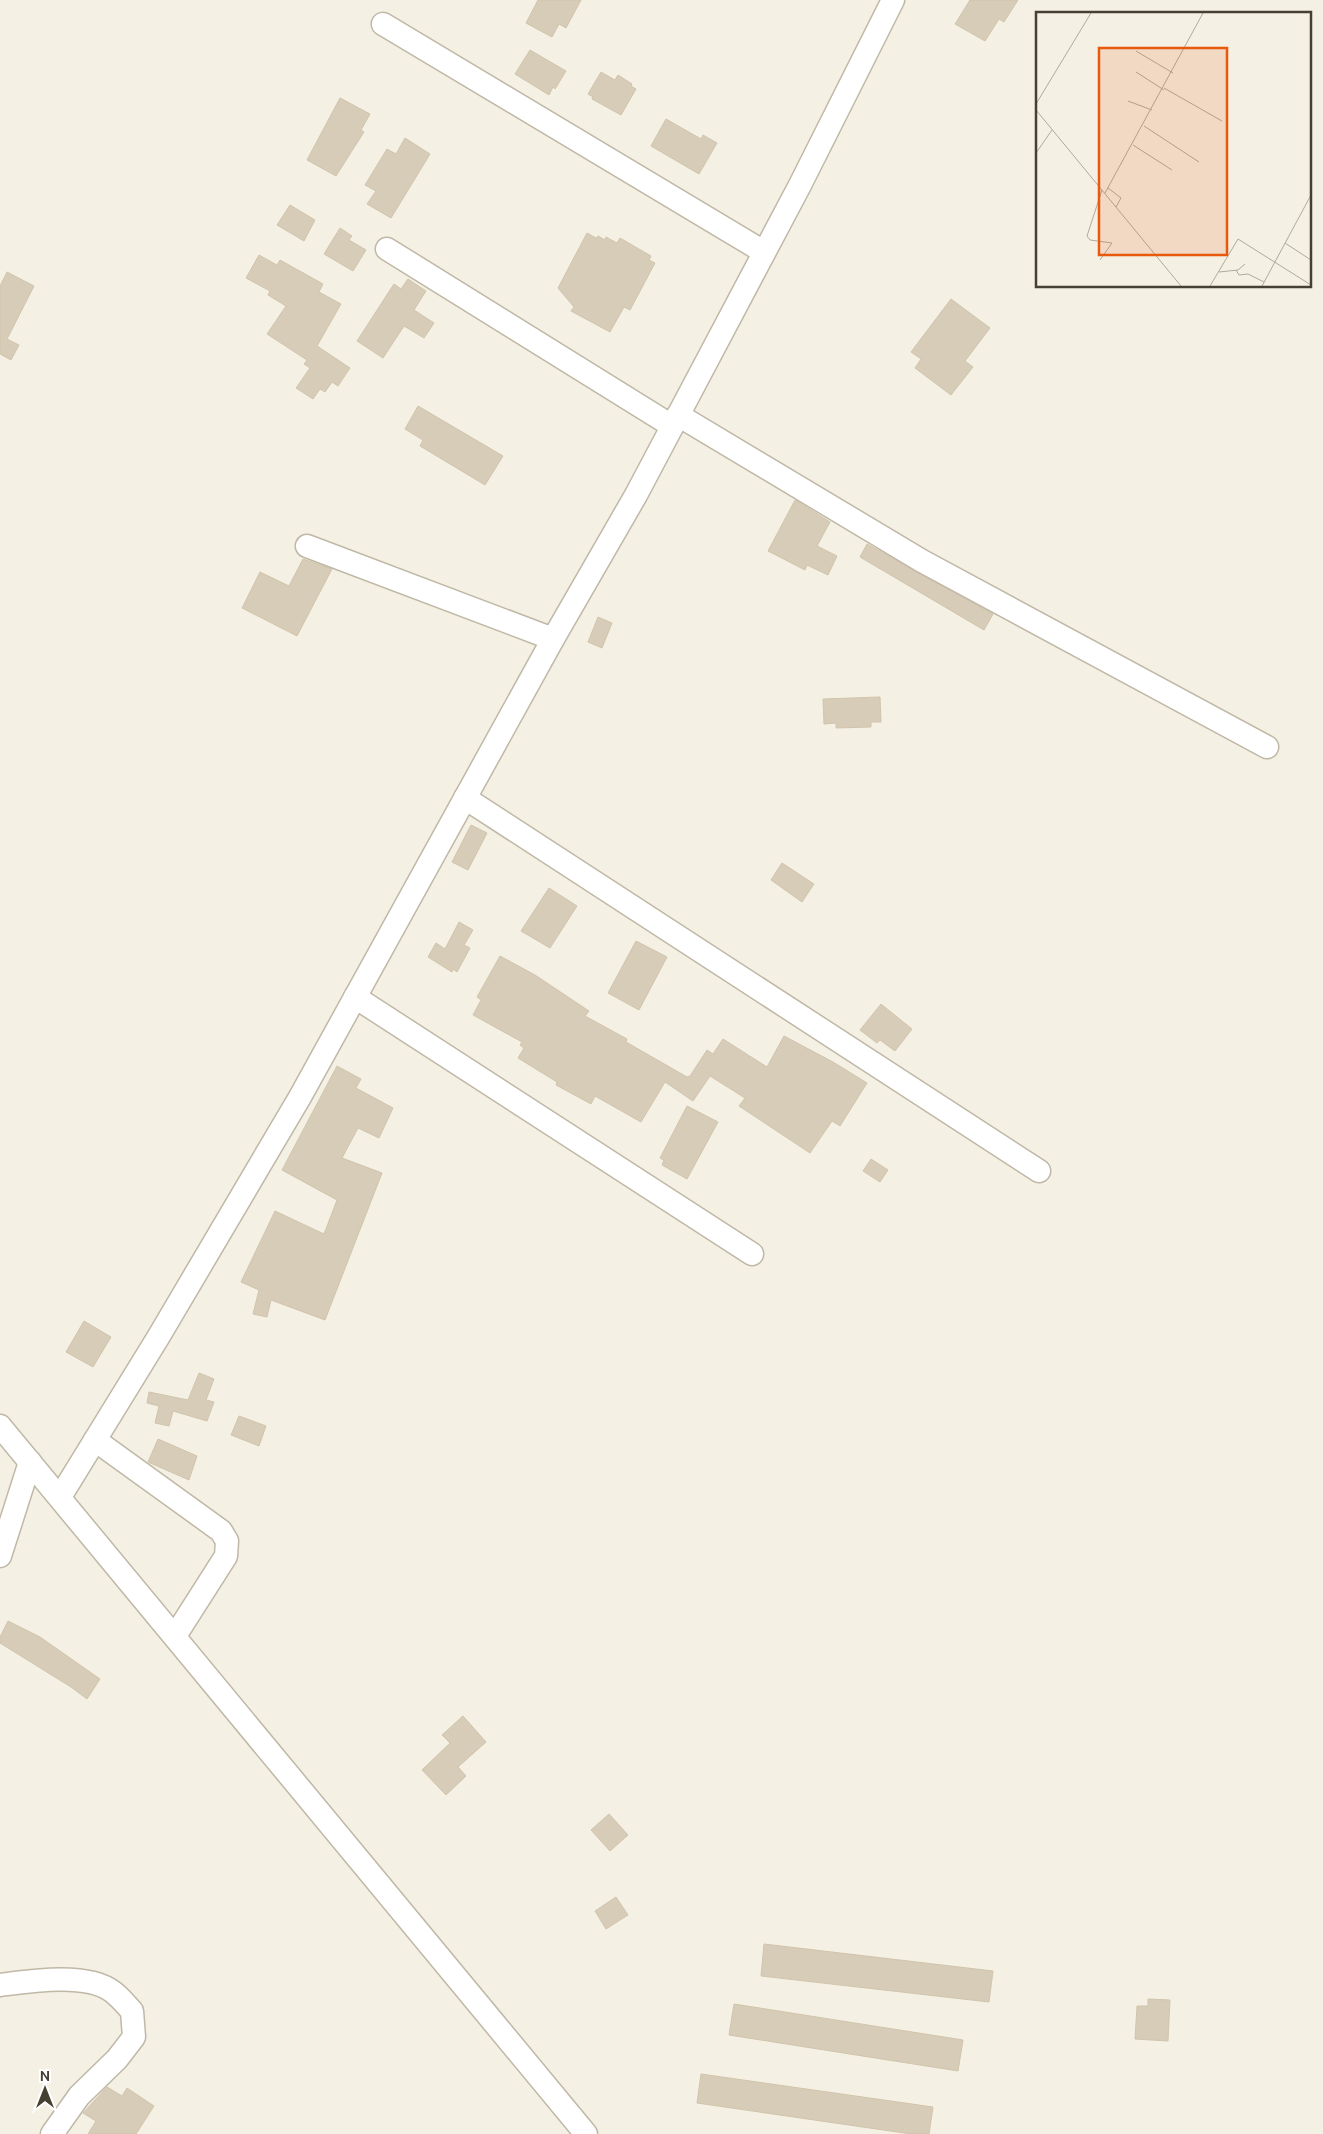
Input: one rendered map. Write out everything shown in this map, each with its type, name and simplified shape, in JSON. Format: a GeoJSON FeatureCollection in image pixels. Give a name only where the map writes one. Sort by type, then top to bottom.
{"type":"FeatureCollection","features":[{"type":"Feature","properties":{"kind":"street"},"geometry":{"type":"LineString","coordinates":[[60,1497],[300,1097],[553,639],[636,495],[894,0]]}},
{"type":"Feature","properties":{"kind":"street"},"geometry":{"type":"LineString","coordinates":[[383,24],[764,252]]}},
{"type":"Feature","properties":{"kind":"street"},"geometry":{"type":"LineString","coordinates":[[387,249],[675,420],[922,561],[1267,747]]}},
{"type":"Feature","properties":{"kind":"street"},"geometry":{"type":"LineString","coordinates":[[307,546],[553,639]]}},
{"type":"Feature","properties":{"kind":"street"},"geometry":{"type":"LineString","coordinates":[[465,798],[1039,1171]]}},
{"type":"Feature","properties":{"kind":"street"},"geometry":{"type":"LineString","coordinates":[[354,997],[752,1254]]}},
{"type":"Feature","properties":{"kind":"street"},"geometry":{"type":"LineString","coordinates":[[0,1426],[586,2134]]}},
{"type":"Feature","properties":{"kind":"street"},"geometry":{"type":"LineString","coordinates":[[95,1440],[220,1531],[227,1541],[226,1556],[175,1636]]}},
{"type":"Feature","properties":{"kind":"street"},"geometry":{"type":"LineString","coordinates":[[0,1556],[30,1462]]}},
{"type":"Feature","properties":{"kind":"street"},"geometry":{"type":"LineString","coordinates":[[0,1985],[34,1980],[79,1979],[112,1990],[132,2011],[134,2037],[117,2059],[79,2096],[52,2134]]}},
{"type":"Feature","properties":{"kind":"building"},"geometry":{"type":"Polygon","coordinates":[[[538,0],[581,0],[566,28],[559,24],[552,37],[526,23],[538,0]]]}},
{"type":"Feature","properties":{"kind":"building"},"geometry":{"type":"Polygon","coordinates":[[[970,0],[1018,0],[1004,22],[999,19],[985,41],[955,24],[970,0]]]}},
{"type":"Feature","properties":{"kind":"building"},"geometry":{"type":"Polygon","coordinates":[[[530,50],[566,71],[549,95],[515,74],[530,50]]]}},
{"type":"Feature","properties":{"kind":"building"},"geometry":{"type":"Polygon","coordinates":[[[601,72],[615,80],[618,75],[636,89],[621,115],[592,99],[593,97],[588,94],[601,72]]]}},
{"type":"Feature","properties":{"kind":"building"},"geometry":{"type":"Polygon","coordinates":[[[340,98],[370,114],[361,130],[364,132],[336,176],[307,160],[340,98]]]}},
{"type":"Feature","properties":{"kind":"building"},"geometry":{"type":"Polygon","coordinates":[[[666,119],[701,139],[703,135],[717,143],[699,174],[651,146],[666,119]]]}},
{"type":"Feature","properties":{"kind":"building"},"geometry":{"type":"Polygon","coordinates":[[[405,138],[430,154],[391,218],[367,204],[376,191],[365,185],[387,149],[396,154],[405,138]]]}},
{"type":"Feature","properties":{"kind":"building"},"geometry":{"type":"Polygon","coordinates":[[[290,205],[315,220],[304,241],[277,225],[290,205]]]}},
{"type":"Feature","properties":{"kind":"building"},"geometry":{"type":"Polygon","coordinates":[[[340,228],[352,236],[349,240],[366,250],[353,271],[324,254],[340,228]]]}},
{"type":"Feature","properties":{"kind":"building"},"geometry":{"type":"Polygon","coordinates":[[[587,233],[605,240],[606,237],[617,243],[620,238],[651,256],[649,260],[655,263],[630,310],[624,307],[610,332],[571,311],[574,307],[558,288],[587,233]]]}},
{"type":"Feature","properties":{"kind":"building"},"geometry":{"type":"Polygon","coordinates":[[[259,255],[277,265],[280,260],[323,284],[319,292],[341,304],[317,346],[350,368],[338,386],[332,382],[325,392],[320,389],[313,399],[296,388],[310,368],[304,364],[307,360],[267,334],[286,306],[268,295],[270,291],[246,278],[259,255]]]}},
{"type":"Feature","properties":{"kind":"building"},"geometry":{"type":"Polygon","coordinates":[[[7,272],[34,286],[7,339],[19,345],[11,360],[0,354],[0,286],[7,272]]]}},
{"type":"Feature","properties":{"kind":"building"},"geometry":{"type":"Polygon","coordinates":[[[408,279],[426,291],[414,310],[434,323],[424,338],[404,326],[383,358],[357,341],[394,284],[401,289],[408,279]]]}},
{"type":"Feature","properties":{"kind":"building"},"geometry":{"type":"Polygon","coordinates":[[[951,299],[990,328],[965,361],[973,367],[951,395],[915,368],[921,359],[911,352],[951,299]]]}},
{"type":"Feature","properties":{"kind":"building"},"geometry":{"type":"Polygon","coordinates":[[[418,406],[503,456],[485,485],[420,446],[423,440],[405,429],[418,406]]]}},
{"type":"Feature","properties":{"kind":"building"},"geometry":{"type":"Polygon","coordinates":[[[795,500],[830,522],[817,546],[837,556],[828,575],[807,565],[805,570],[768,551],[795,500]]]}},
{"type":"Feature","properties":{"kind":"building"},"geometry":{"type":"Polygon","coordinates":[[[867,544],[993,614],[984,630],[860,557],[867,544]]]}},
{"type":"Feature","properties":{"kind":"building"},"geometry":{"type":"Polygon","coordinates":[[[303,559],[332,569],[297,636],[242,608],[260,572],[289,586],[303,559]]]}},
{"type":"Feature","properties":{"kind":"building"},"geometry":{"type":"Polygon","coordinates":[[[598,617],[612,623],[602,648],[588,642],[598,617]]]}},
{"type":"Feature","properties":{"kind":"building"},"geometry":{"type":"Polygon","coordinates":[[[880,697],[881,722],[871,722],[871,727],[836,728],[836,723],[824,724],[823,699],[880,697]]]}},
{"type":"Feature","properties":{"kind":"building"},"geometry":{"type":"Polygon","coordinates":[[[471,825],[487,833],[468,870],[452,862],[471,825]]]}},
{"type":"Feature","properties":{"kind":"building"},"geometry":{"type":"Polygon","coordinates":[[[782,863],[814,884],[802,902],[771,880],[782,863]]]}},
{"type":"Feature","properties":{"kind":"building"},"geometry":{"type":"Polygon","coordinates":[[[549,888],[577,906],[550,948],[521,931],[549,888]]]}},
{"type":"Feature","properties":{"kind":"building"},"geometry":{"type":"Polygon","coordinates":[[[459,922],[473,930],[464,945],[470,948],[457,972],[453,969],[452,972],[428,957],[436,943],[445,949],[459,922]]]}},
{"type":"Feature","properties":{"kind":"building"},"geometry":{"type":"Polygon","coordinates":[[[636,941],[667,957],[639,1010],[608,993],[636,941]]]}},
{"type":"Feature","properties":{"kind":"building"},"geometry":{"type":"Polygon","coordinates":[[[500,956],[535,975],[589,1011],[585,1016],[627,1039],[626,1042],[687,1077],[690,1076],[707,1050],[713,1054],[723,1039],[767,1067],[784,1036],[833,1062],[867,1083],[840,1126],[832,1121],[810,1153],[739,1106],[745,1098],[710,1076],[693,1101],[665,1082],[641,1122],[595,1096],[591,1104],[556,1085],[557,1082],[518,1058],[524,1048],[520,1045],[522,1042],[473,1015],[481,1000],[477,997],[500,956]]]}},
{"type":"Feature","properties":{"kind":"building"},"geometry":{"type":"Polygon","coordinates":[[[881,1004],[912,1029],[895,1051],[880,1040],[877,1043],[860,1030],[881,1004]]]}},
{"type":"Feature","properties":{"kind":"building"},"geometry":{"type":"Polygon","coordinates":[[[337,1066],[361,1079],[356,1088],[393,1108],[379,1138],[358,1128],[342,1158],[382,1173],[325,1320],[271,1300],[267,1317],[253,1314],[259,1290],[241,1282],[275,1211],[324,1234],[337,1200],[282,1170],[337,1066]]]}},
{"type":"Feature","properties":{"kind":"building"},"geometry":{"type":"Polygon","coordinates":[[[687,1106],[718,1122],[687,1179],[662,1165],[664,1160],[660,1158],[687,1106]]]}},
{"type":"Feature","properties":{"kind":"building"},"geometry":{"type":"Polygon","coordinates":[[[871,1159],[888,1170],[880,1182],[863,1171],[871,1159]]]}},
{"type":"Feature","properties":{"kind":"building"},"geometry":{"type":"Polygon","coordinates":[[[84,1321],[111,1337],[93,1367],[66,1352],[84,1321]]]}},
{"type":"Feature","properties":{"kind":"building"},"geometry":{"type":"Polygon","coordinates":[[[199,1373],[214,1379],[206,1400],[214,1402],[207,1421],[173,1411],[169,1426],[155,1423],[159,1406],[147,1403],[149,1392],[188,1400],[199,1373]]]}},
{"type":"Feature","properties":{"kind":"building"},"geometry":{"type":"Polygon","coordinates":[[[239,1416],[266,1426],[259,1446],[231,1435],[239,1416]]]}},
{"type":"Feature","properties":{"kind":"building"},"geometry":{"type":"Polygon","coordinates":[[[158,1439],[197,1456],[189,1480],[148,1462],[158,1439]]]}},
{"type":"Feature","properties":{"kind":"building"},"geometry":{"type":"Polygon","coordinates":[[[8,1621],[40,1637],[100,1679],[87,1699],[0,1643],[0,1637],[8,1621]]]}},
{"type":"Feature","properties":{"kind":"building"},"geometry":{"type":"Polygon","coordinates":[[[463,1716],[486,1742],[458,1767],[466,1776],[446,1795],[422,1770],[450,1743],[442,1735],[463,1716]]]}},
{"type":"Feature","properties":{"kind":"building"},"geometry":{"type":"Polygon","coordinates":[[[609,1814],[628,1835],[610,1851],[591,1830],[609,1814]]]}},
{"type":"Feature","properties":{"kind":"building"},"geometry":{"type":"Polygon","coordinates":[[[616,1897],[628,1915],[606,1929],[595,1911],[616,1897]]]}},
{"type":"Feature","properties":{"kind":"building"},"geometry":{"type":"Polygon","coordinates":[[[764,1944],[993,1971],[989,2002],[761,1976],[764,1944]]]}},
{"type":"Feature","properties":{"kind":"building"},"geometry":{"type":"Polygon","coordinates":[[[1148,1999],[1170,2000],[1168,2041],[1135,2039],[1137,2006],[1148,2006],[1148,1999]]]}},
{"type":"Feature","properties":{"kind":"building"},"geometry":{"type":"Polygon","coordinates":[[[734,2004],[963,2040],[958,2071],[729,2035],[734,2004]]]}},
{"type":"Feature","properties":{"kind":"building"},"geometry":{"type":"Polygon","coordinates":[[[701,2074],[933,2107],[929,2134],[911,2134],[697,2103],[701,2074]]]}},
{"type":"Feature","properties":{"kind":"building"},"geometry":{"type":"Polygon","coordinates":[[[107,2087],[122,2096],[127,2088],[154,2106],[136,2134],[88,2134],[96,2121],[83,2113],[107,2087]]]}}]}
